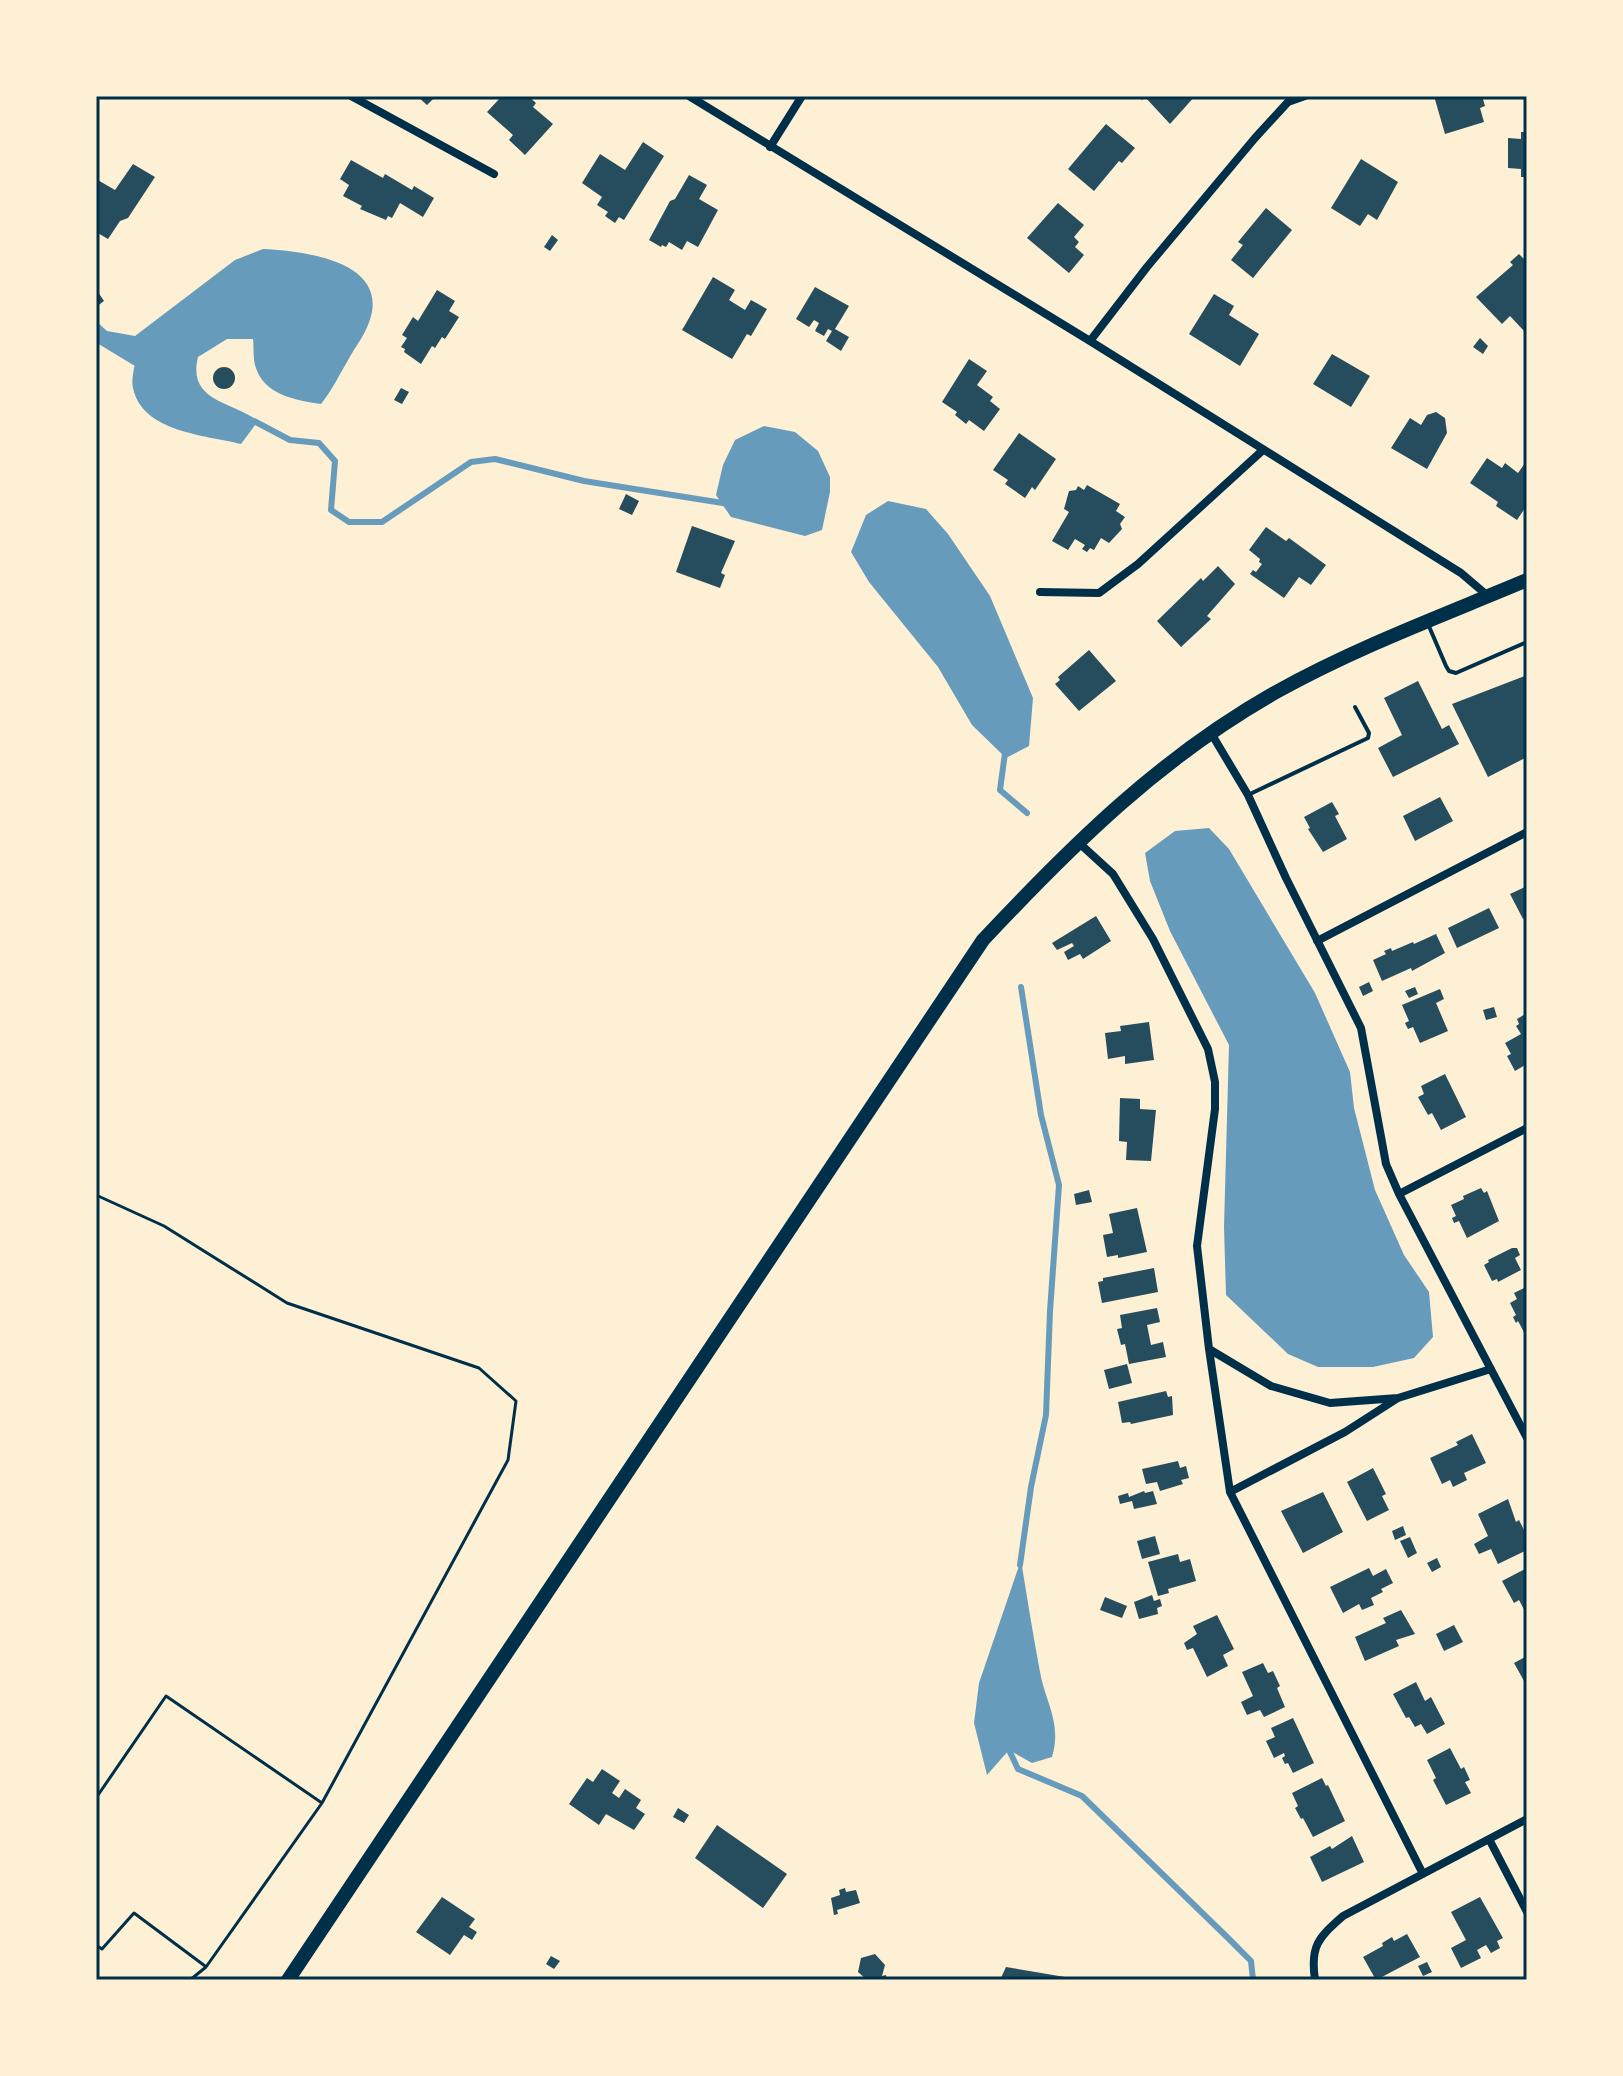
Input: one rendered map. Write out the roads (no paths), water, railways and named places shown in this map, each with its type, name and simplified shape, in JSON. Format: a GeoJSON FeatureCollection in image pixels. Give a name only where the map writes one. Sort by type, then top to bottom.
{"type":"FeatureCollection","features":[{"type":"Feature","properties":{"kind":"main road"},"geometry":{"type":"LineString","coordinates":[[288,1980],[983,940],[1078,841],[1131,793],[1211,733],[1306,676],[1527,580]]}},
{"type":"Feature","properties":{"kind":"street"},"geometry":{"type":"LineString","coordinates":[[351,96],[494,174]]}},
{"type":"Feature","properties":{"kind":"street"},"geometry":{"type":"LineString","coordinates":[[689,96],[1461,573],[1488,596]]}},
{"type":"Feature","properties":{"kind":"street"},"geometry":{"type":"LineString","coordinates":[[770,147],[802,96]]}},
{"type":"Feature","properties":{"kind":"street"},"geometry":{"type":"LineString","coordinates":[[1090,341],[1147,267],[1255,138],[1288,102],[1305,96]]}},
{"type":"Feature","properties":{"kind":"street"},"geometry":{"type":"LineString","coordinates":[[1040,592],[1099,593],[1138,564],[1263,450]]}},
{"type":"Feature","properties":{"kind":"street"},"geometry":{"type":"LineString","coordinates":[[1211,733],[1248,795],[1361,1028],[1386,1164],[1399,1194],[1526,1434]]}},
{"type":"Feature","properties":{"kind":"street"},"geometry":{"type":"LineString","coordinates":[[1317,941],[1527,832]]}},
{"type":"Feature","properties":{"kind":"street"},"geometry":{"type":"LineString","coordinates":[[1078,841],[1113,874],[1153,939],[1208,1049],[1215,1082],[1215,1109],[1197,1246],[1230,1492],[1423,1874]]}},
{"type":"Feature","properties":{"kind":"street"},"geometry":{"type":"LineString","coordinates":[[1399,1194],[1527,1128]]}},
{"type":"Feature","properties":{"kind":"street"},"geometry":{"type":"LineString","coordinates":[[1209,1349],[1271,1386],[1330,1403],[1398,1398],[1491,1369]]}},
{"type":"Feature","properties":{"kind":"street"},"geometry":{"type":"LineString","coordinates":[[1230,1492],[1345,1432],[1398,1398]]}},
{"type":"Feature","properties":{"kind":"street"},"geometry":{"type":"LineString","coordinates":[[1315,1980],[1312,1958],[1320,1936],[1343,1916],[1527,1819]]}},
{"type":"Feature","properties":{"kind":"street"},"geometry":{"type":"LineString","coordinates":[[1489,1839],[1527,1912]]}},
{"type":"Feature","properties":{"kind":"lane"},"geometry":{"type":"LineString","coordinates":[[1427,622],[1446,666],[1456,673],[1527,642]]}},
{"type":"Feature","properties":{"kind":"lane"},"geometry":{"type":"LineString","coordinates":[[1248,795],[1368,738],[1369,733],[1355,707]]}},
{"type":"Feature","properties":{"kind":"water"},"geometry":{"type":"Polygon","coordinates":[[[263,249],[297,252],[335,261],[364,280],[371,294],[372,312],[368,326],[332,389],[321,404],[281,394],[259,375],[253,339],[227,339],[198,357],[196,372],[205,392],[258,421],[241,444],[193,434],[162,423],[139,403],[132,385],[135,362],[96,339],[96,321],[107,331],[135,336],[235,260],[263,249]]]}},
{"type":"Feature","properties":{"kind":"water"},"geometry":{"type":"Polygon","coordinates":[[[764,426],[795,432],[818,451],[830,477],[822,530],[805,536],[731,517],[716,495],[723,465],[735,440],[764,426]]]}},
{"type":"Feature","properties":{"kind":"water"},"geometry":{"type":"Polygon","coordinates":[[[888,501],[926,509],[948,534],[990,596],[1033,698],[1029,746],[1006,758],[972,725],[938,667],[869,582],[851,552],[866,515],[888,501]]]}},
{"type":"Feature","properties":{"kind":"water"},"geometry":{"type":"Polygon","coordinates":[[[1209,828],[1229,849],[1315,993],[1350,1072],[1354,1108],[1375,1190],[1404,1255],[1429,1292],[1433,1337],[1414,1358],[1373,1367],[1318,1367],[1288,1354],[1226,1295],[1224,1227],[1229,1045],[1170,931],[1150,881],[1145,853],[1175,831],[1209,828]]]}},
{"type":"Feature","properties":{"kind":"water"},"geometry":{"type":"Polygon","coordinates":[[[1021,1560],[1040,1672],[1054,1724],[1055,1745],[1052,1757],[1032,1763],[1009,1750],[987,1775],[974,1723],[979,1683],[1021,1560]]]}},
{"type":"Feature","properties":{"kind":"waterway"},"geometry":{"type":"LineString","coordinates":[[96,339],[134,362]]}},
{"type":"Feature","properties":{"kind":"waterway"},"geometry":{"type":"LineString","coordinates":[[254,421],[290,440],[319,443],[335,461],[331,510],[349,522],[382,522],[471,462],[495,459],[584,481],[729,504]]}},
{"type":"Feature","properties":{"kind":"waterway"},"geometry":{"type":"LineString","coordinates":[[1005,753],[1000,790],[1027,813]]}},
{"type":"Feature","properties":{"kind":"waterway"},"geometry":{"type":"LineString","coordinates":[[1020,1565],[1031,1487],[1046,1415],[1059,1185],[1041,1115],[1021,987]]}},
{"type":"Feature","properties":{"kind":"waterway"},"geometry":{"type":"LineString","coordinates":[[1010,1744],[1009,1750],[1018,1769],[1082,1796],[1251,1961],[1253,1980]]}}]}
